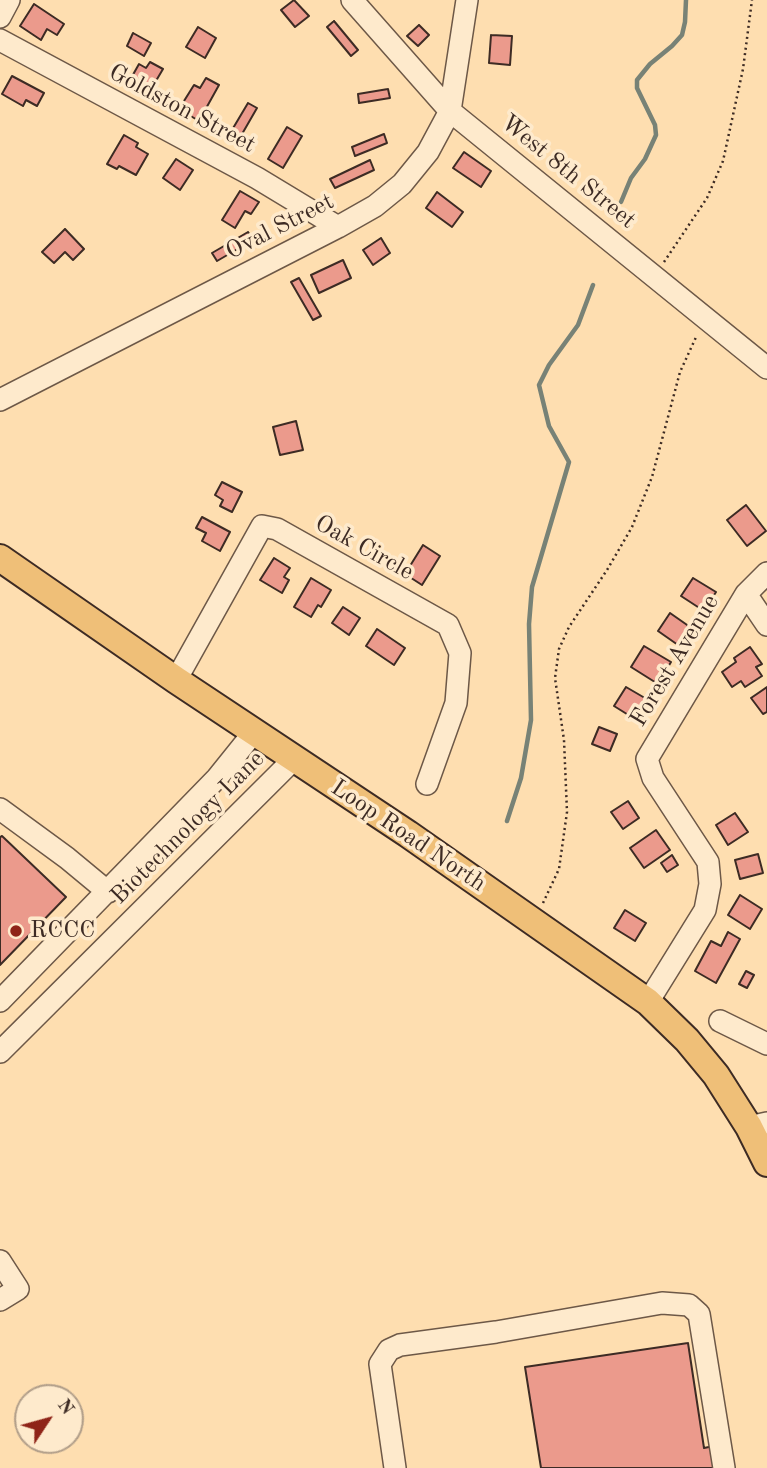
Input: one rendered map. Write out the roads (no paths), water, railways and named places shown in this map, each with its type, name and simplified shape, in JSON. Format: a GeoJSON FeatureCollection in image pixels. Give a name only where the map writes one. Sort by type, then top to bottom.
{"type":"FeatureCollection","features":[{"type":"Feature","properties":{"kind":"main road","name":"Loop Road North"},"geometry":{"type":"LineString","coordinates":[[0,558],[176,680],[408,834],[648,1002],[687,1040],[758,1125],[767,1163]]}},
{"type":"Feature","properties":{"kind":"street"},"geometry":{"type":"LineString","coordinates":[[0,17],[9,0]]}},
{"type":"Feature","properties":{"kind":"street","name":"West 8th Street"},"geometry":{"type":"LineString","coordinates":[[352,0],[450,111],[767,368]]}},
{"type":"Feature","properties":{"kind":"street","name":"Oval Street"},"geometry":{"type":"LineString","coordinates":[[0,400],[338,227],[375,206],[402,184],[428,152],[450,111],[467,0]]}},
{"type":"Feature","properties":{"kind":"street","name":"Goldston Street"},"geometry":{"type":"LineString","coordinates":[[0,40],[257,178],[338,227]]}},
{"type":"Feature","properties":{"kind":"street","name":"Oak Circle"},"geometry":{"type":"LineString","coordinates":[[176,680],[262,526],[277,529],[448,625],[460,653],[456,703],[427,784]]}},
{"type":"Feature","properties":{"kind":"street","name":"Forest Avenue"},"geometry":{"type":"LineString","coordinates":[[648,1002],[705,910],[710,884],[708,862],[653,778],[647,759],[746,594],[767,573]]}},
{"type":"Feature","properties":{"kind":"street"},"geometry":{"type":"LineString","coordinates":[[746,594],[767,625]]}},
{"type":"Feature","properties":{"kind":"street","name":"Biotechnology Lane"},"geometry":{"type":"LineString","coordinates":[[0,1001],[217,778],[254,732]]}},
{"type":"Feature","properties":{"kind":"street","name":"Biotechnology Lane"},"geometry":{"type":"LineString","coordinates":[[0,1052],[294,759]]}},
{"type":"Feature","properties":{"kind":"street"},"geometry":{"type":"LineString","coordinates":[[0,809],[108,892]]}},
{"type":"Feature","properties":{"kind":"street"},"geometry":{"type":"LineString","coordinates":[[720,1021],[767,1044]]}},
{"type":"Feature","properties":{"kind":"street"},"geometry":{"type":"LineString","coordinates":[[0,1261],[18,1289],[0,1300]]}},
{"type":"Feature","properties":{"kind":"street"},"geometry":{"type":"LineString","coordinates":[[395,1468],[380,1364],[389,1350],[400,1345],[496,1332],[662,1303],[689,1305],[699,1314],[724,1468]]}},
{"type":"Feature","properties":{"kind":"waterway"},"geometry":{"type":"LineString","coordinates":[[621,202],[631,178],[645,159],[656,135],[655,125],[637,88],[637,80],[650,64],[682,35],[686,0]]}},
{"type":"Feature","properties":{"kind":"waterway"},"geometry":{"type":"LineString","coordinates":[[507,821],[521,778],[531,720],[529,624],[532,587],[569,462],[549,426],[539,385],[549,365],[578,325],[593,285]]}},
{"type":"Feature","properties":{"kind":"place","name":"RCCC"},"geometry":{"type":"Point","coordinates":[16,931]}}]}
